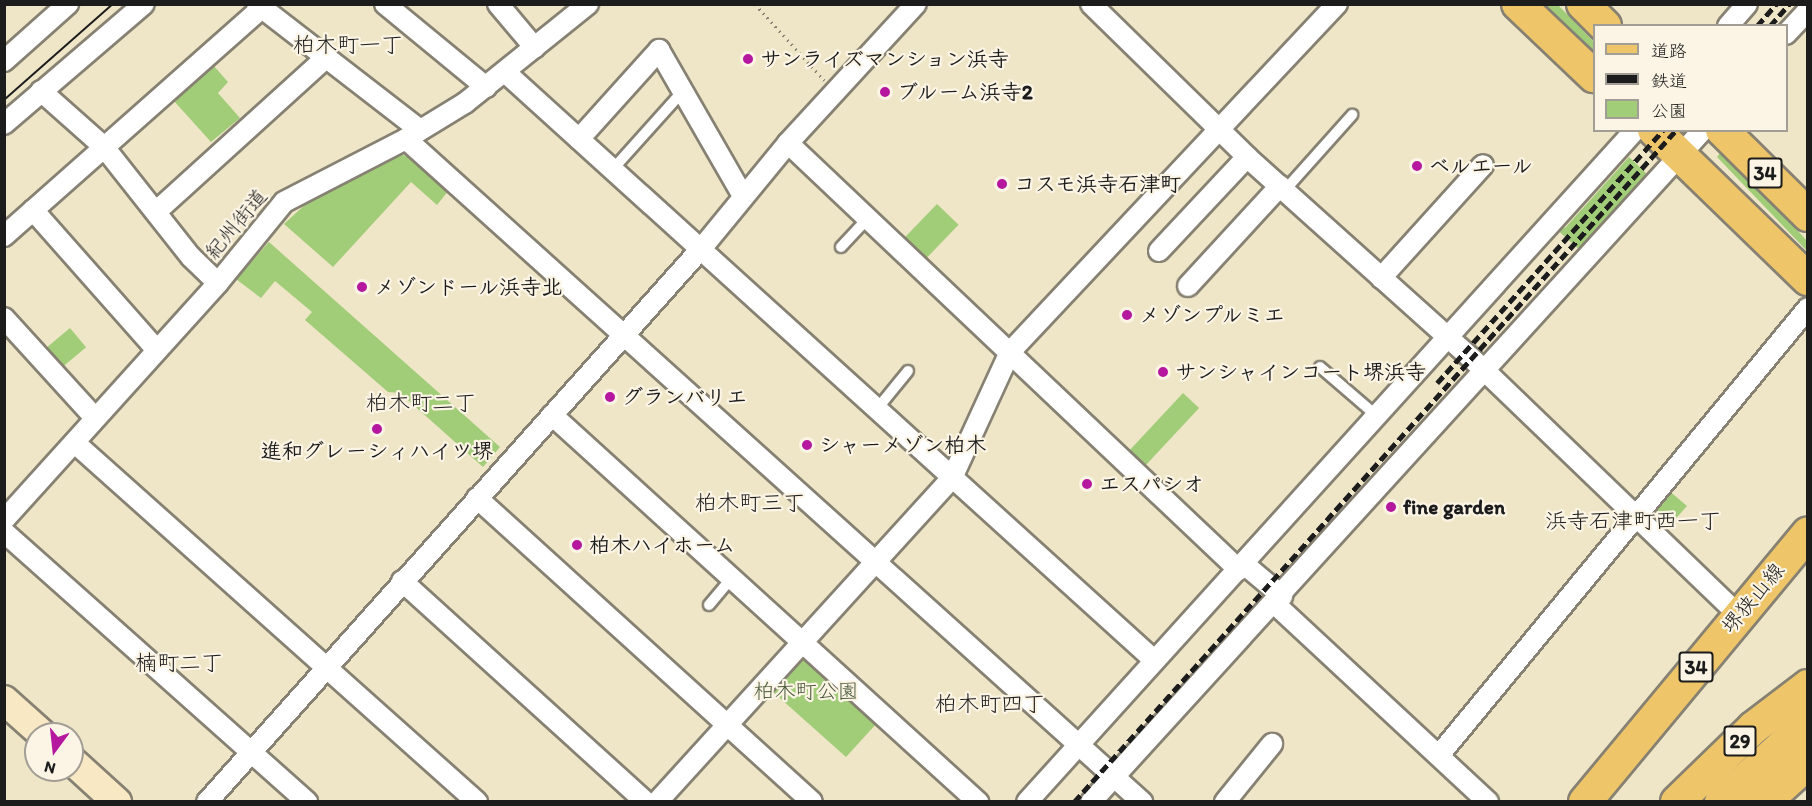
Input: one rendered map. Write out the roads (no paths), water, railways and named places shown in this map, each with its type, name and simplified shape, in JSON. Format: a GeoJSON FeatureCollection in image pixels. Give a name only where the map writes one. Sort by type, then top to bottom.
{"type":"FeatureCollection","features":[{"type":"Feature","properties":{"kind":"highway"},"geometry":{"type":"LineString","coordinates":[[1721,801],[1808,722]]}},
{"type":"Feature","properties":{"kind":"highway"},"geometry":{"type":"LineString","coordinates":[[1763,801],[1808,761]]}},
{"type":"Feature","properties":{"kind":"main road"},"geometry":{"type":"LineString","coordinates":[[1518,4],[1593,75]]}},
{"type":"Feature","properties":{"kind":"main road"},"geometry":{"type":"LineString","coordinates":[[1583,4],[1603,24]]}},
{"type":"Feature","properties":{"kind":"main road","name":"34"},"geometry":{"type":"LineString","coordinates":[[1656,132],[1808,279]]}},
{"type":"Feature","properties":{"kind":"main road","name":"34"},"geometry":{"type":"LineString","coordinates":[[1724,132],[1808,215]]}},
{"type":"Feature","properties":{"kind":"main road","name":"堺狭山線"},"geometry":{"type":"LineString","coordinates":[[1585,801],[1808,534]]}},
{"type":"Feature","properties":{"kind":"main road","name":"堺狭山線"},"geometry":{"type":"LineString","coordinates":[[1612,801],[1808,565]]}},
{"type":"Feature","properties":{"kind":"main road","name":"29"},"geometry":{"type":"LineString","coordinates":[[1677,801],[1753,728],[1808,686]]}},
{"type":"Feature","properties":{"kind":"main road"},"geometry":{"type":"LineString","coordinates":[[1785,801],[1808,783]]}},
{"type":"Feature","properties":{"kind":"street"},"geometry":{"type":"LineString","coordinates":[[4,61],[68,4]]}},
{"type":"Feature","properties":{"kind":"street"},"geometry":{"type":"LineString","coordinates":[[4,124],[144,4]]}},
{"type":"Feature","properties":{"kind":"street"},"geometry":{"type":"LineString","coordinates":[[385,4],[486,87]]}},
{"type":"Feature","properties":{"kind":"street"},"geometry":{"type":"LineString","coordinates":[[498,4],[535,48]]}},
{"type":"Feature","properties":{"kind":"street","name":"紀州街道"},"geometry":{"type":"LineString","coordinates":[[4,520],[218,283],[284,202],[413,134],[486,87],[588,4]]}},
{"type":"Feature","properties":{"kind":"street"},"geometry":{"type":"LineString","coordinates":[[207,801],[701,249],[788,143],[916,4]]}},
{"type":"Feature","properties":{"kind":"street"},"geometry":{"type":"LineString","coordinates":[[1090,4],[1247,157],[1446,340],[1484,370],[1739,615]]}},
{"type":"Feature","properties":{"kind":"street"},"geometry":{"type":"LineString","coordinates":[[657,801],[952,478],[1010,352],[1337,4]]}},
{"type":"Feature","properties":{"kind":"street"},"geometry":{"type":"LineString","coordinates":[[1730,24],[1747,4]]}},
{"type":"Feature","properties":{"kind":"street"},"geometry":{"type":"LineString","coordinates":[[4,236],[260,6],[327,57],[413,134],[625,334],[1142,801]]}},
{"type":"Feature","properties":{"kind":"street"},"geometry":{"type":"LineString","coordinates":[[1788,32],[1808,10]]}},
{"type":"Feature","properties":{"kind":"street"},"geometry":{"type":"LineString","coordinates":[[579,139],[659,50],[743,196]]}},
{"type":"Feature","properties":{"kind":"street"},"geometry":{"type":"LineString","coordinates":[[158,210],[327,57]]}},
{"type":"Feature","properties":{"kind":"street"},"geometry":{"type":"LineString","coordinates":[[505,72],[1154,660]]}},
{"type":"Feature","properties":{"kind":"street"},"geometry":{"type":"LineString","coordinates":[[41,91],[104,147],[158,210],[191,257],[218,283]]}},
{"type":"Feature","properties":{"kind":"street"},"geometry":{"type":"LineString","coordinates":[[1027,801],[1154,660],[1242,567],[1633,132]]}},
{"type":"Feature","properties":{"kind":"street"},"geometry":{"type":"LineString","coordinates":[[1091,801],[1278,600],[1701,132]]}},
{"type":"Feature","properties":{"kind":"street"},"geometry":{"type":"LineString","coordinates":[[788,143],[1278,600],[1488,801]]}},
{"type":"Feature","properties":{"kind":"street"},"geometry":{"type":"LineString","coordinates":[[1159,250],[1247,157]]}},
{"type":"Feature","properties":{"kind":"street"},"geometry":{"type":"LineString","coordinates":[[1381,278],[1483,165]]}},
{"type":"Feature","properties":{"kind":"street"},"geometry":{"type":"LineString","coordinates":[[1188,286],[1282,188]]}},
{"type":"Feature","properties":{"kind":"street"},"geometry":{"type":"LineString","coordinates":[[33,210],[157,350]]}},
{"type":"Feature","properties":{"kind":"street"},"geometry":{"type":"LineString","coordinates":[[1440,754],[1808,308]]}},
{"type":"Feature","properties":{"kind":"street"},"geometry":{"type":"LineString","coordinates":[[4,318],[95,418]]}},
{"type":"Feature","properties":{"kind":"street"},"geometry":{"type":"LineString","coordinates":[[552,415],[799,643],[978,801]]}},
{"type":"Feature","properties":{"kind":"street"},"geometry":{"type":"LineString","coordinates":[[75,443],[477,801]]}},
{"type":"Feature","properties":{"kind":"street"},"geometry":{"type":"LineString","coordinates":[[477,498],[812,801]]}},
{"type":"Feature","properties":{"kind":"street"},"geometry":{"type":"LineString","coordinates":[[4,532],[306,801]]}},
{"type":"Feature","properties":{"kind":"street"},"geometry":{"type":"LineString","coordinates":[[402,581],[646,801]]}},
{"type":"Feature","properties":{"kind":"street"},"geometry":{"type":"LineString","coordinates":[[4,700],[29,722]]}},
{"type":"Feature","properties":{"kind":"street"},"geometry":{"type":"LineString","coordinates":[[1225,801],[1272,744]]}},
{"type":"Feature","properties":{"kind":"street"},"geometry":{"type":"LineString","coordinates":[[84,772],[117,801]]}},
{"type":"Feature","properties":{"kind":"lane"},"geometry":{"type":"LineString","coordinates":[[613,169],[683,91]]}},
{"type":"Feature","properties":{"kind":"lane"},"geometry":{"type":"LineString","coordinates":[[1282,188],[1352,115]]}},
{"type":"Feature","properties":{"kind":"lane"},"geometry":{"type":"LineString","coordinates":[[841,248],[868,218]]}},
{"type":"Feature","properties":{"kind":"lane"},"geometry":{"type":"LineString","coordinates":[[1320,367],[1377,416]]}},
{"type":"Feature","properties":{"kind":"lane"},"geometry":{"type":"LineString","coordinates":[[877,409],[908,371]]}},
{"type":"Feature","properties":{"kind":"lane"},"geometry":{"type":"LineString","coordinates":[[708,605],[730,580]]}},
{"type":"Feature","properties":{"kind":"tram line"},"geometry":{"type":"LineString","coordinates":[[4,100],[113,4]]}},
{"type":"Feature","properties":{"kind":"railway"},"geometry":{"type":"LineString","coordinates":[[1759,24],[1776,4]]}},
{"type":"Feature","properties":{"kind":"railway"},"geometry":{"type":"LineString","coordinates":[[1772,24],[1789,4]]}},
{"type":"Feature","properties":{"kind":"railway"},"geometry":{"type":"LineString","coordinates":[[1437,383],[1661,132]]}},
{"type":"Feature","properties":{"kind":"railway"},"geometry":{"type":"LineString","coordinates":[[1074,802],[1674,132]]}},
{"type":"Feature","properties":{"kind":"place","name":"サンライズマンション浜寺"},"geometry":{"type":"Point","coordinates":[748,59]}},
{"type":"Feature","properties":{"kind":"place","name":"ブルーム浜寺2"},"geometry":{"type":"Point","coordinates":[885,92]}},
{"type":"Feature","properties":{"kind":"place","name":"ベルエール"},"geometry":{"type":"Point","coordinates":[1417,166]}},
{"type":"Feature","properties":{"kind":"place","name":"コスモ浜寺石津町"},"geometry":{"type":"Point","coordinates":[1002,184]}},
{"type":"Feature","properties":{"kind":"place","name":"メゾンドール浜寺北"},"geometry":{"type":"Point","coordinates":[362,287]}},
{"type":"Feature","properties":{"kind":"place","name":"メゾンプルミエ"},"geometry":{"type":"Point","coordinates":[1127,315]}},
{"type":"Feature","properties":{"kind":"place","name":"サンシャインコート堺浜寺"},"geometry":{"type":"Point","coordinates":[1163,372]}},
{"type":"Feature","properties":{"kind":"place","name":"グランバリエ"},"geometry":{"type":"Point","coordinates":[610,397]}},
{"type":"Feature","properties":{"kind":"place","name":"進和グレーシィハイツ堺"},"geometry":{"type":"Point","coordinates":[377,429]}},
{"type":"Feature","properties":{"kind":"place","name":"シャーメゾン柏木"},"geometry":{"type":"Point","coordinates":[807,445]}},
{"type":"Feature","properties":{"kind":"place","name":"エスパシオ"},"geometry":{"type":"Point","coordinates":[1087,484]}},
{"type":"Feature","properties":{"kind":"place","name":"fine garden"},"geometry":{"type":"Point","coordinates":[1391,507]}},
{"type":"Feature","properties":{"kind":"place","name":"柏木ハイホーム"},"geometry":{"type":"Point","coordinates":[577,545]}},
{"type":"Feature","properties":{"kind":"district","name":"柏木町一丁"},"geometry":{"type":"Point","coordinates":[348,45]}},
{"type":"Feature","properties":{"kind":"district","name":"柏木町二丁"},"geometry":{"type":"Point","coordinates":[421,403]}},
{"type":"Feature","properties":{"kind":"district","name":"柏木町三丁"},"geometry":{"type":"Point","coordinates":[750,503]}},
{"type":"Feature","properties":{"kind":"district","name":"浜寺石津町西一丁"},"geometry":{"type":"Point","coordinates":[1633,521]}},
{"type":"Feature","properties":{"kind":"district","name":"楠町二丁"},"geometry":{"type":"Point","coordinates":[179,663]}},
{"type":"Feature","properties":{"kind":"district","name":"柏木町四丁"},"geometry":{"type":"Point","coordinates":[990,704]}},
{"type":"Feature","properties":{"kind":"park label","name":"柏木町公園"},"geometry":{"type":"Point","coordinates":[806,691]}}]}
